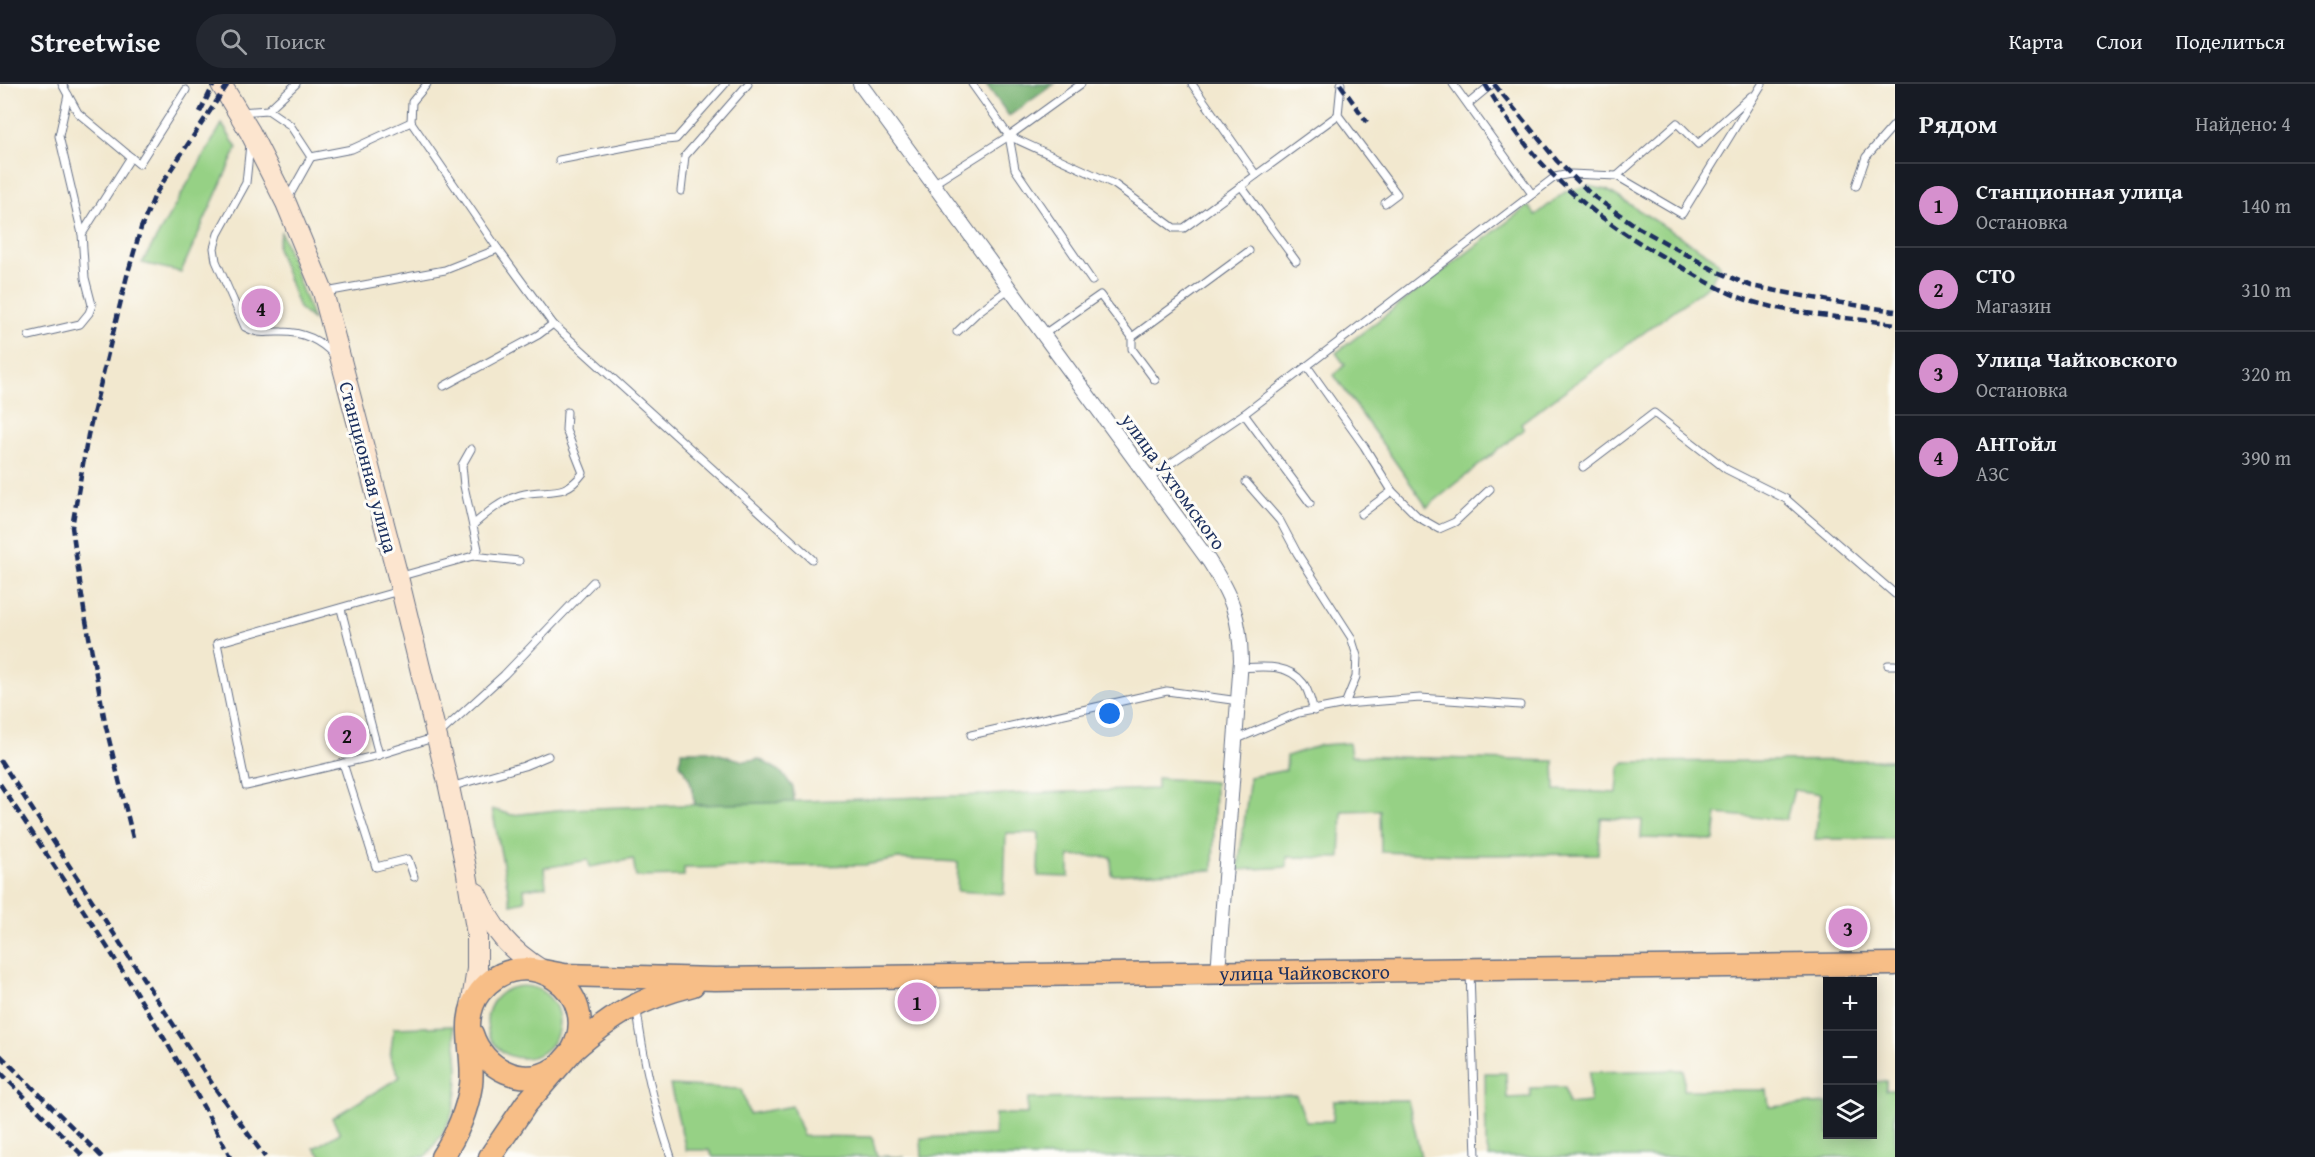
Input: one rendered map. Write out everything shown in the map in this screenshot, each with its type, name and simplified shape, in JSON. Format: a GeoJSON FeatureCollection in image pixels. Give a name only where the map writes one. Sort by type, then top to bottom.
{"type":"FeatureCollection","features":[{"type":"Feature","properties":{"kind":"main road","name":"Станционная улица"},"geometry":{"type":"LineString","coordinates":[[221,84],[250,132],[286,202],[323,292],[400,584],[466,868],[477,935],[477,969],[470,1017]]}},
{"type":"Feature","properties":{"kind":"main road","name":"Станционная улица"},"geometry":{"type":"LineString","coordinates":[[466,868],[483,908],[499,935],[523,958],[543,971]]}},
{"type":"Feature","properties":{"kind":"main road","name":"улица Чайковского"},"geometry":{"type":"LineString","coordinates":[[543,971],[564,975],[714,980],[1895,964]]}},
{"type":"Feature","properties":{"kind":"main road"},"geometry":{"type":"LineString","coordinates":[[442,1157],[466,1108],[471,1086],[470,1017],[476,997],[491,979],[506,971],[517,969],[543,971],[557,980],[575,1002],[580,1015],[578,1041],[526,1104],[490,1157]]}},
{"type":"Feature","properties":{"kind":"main road","name":"улица Чайковского"},"geometry":{"type":"LineString","coordinates":[[566,1058],[603,1024],[636,1004],[672,991],[714,980]]}},
{"type":"Feature","properties":{"kind":"main road"},"geometry":{"type":"LineString","coordinates":[[470,1017],[474,1042],[492,1065],[502,1071],[516,1076],[530,1077],[546,1074],[566,1058]]}},
{"type":"Feature","properties":{"kind":"main road"},"geometry":{"type":"LineString","coordinates":[[496,1157],[507,1133]]}},
{"type":"Feature","properties":{"kind":"street","name":"улица Ухтомского"},"geometry":{"type":"LineString","coordinates":[[860,84],[1149,478],[1223,582],[1232,603],[1240,629],[1239,701],[1218,973]]}},
{"type":"Feature","properties":{"kind":"lane"},"geometry":{"type":"LineString","coordinates":[[62,84],[78,113],[139,164],[186,90]]}},
{"type":"Feature","properties":{"kind":"lane"},"geometry":{"type":"LineString","coordinates":[[268,110],[296,84]]}},
{"type":"Feature","properties":{"kind":"lane"},"geometry":{"type":"LineString","coordinates":[[427,84],[412,102],[411,122],[498,249],[553,324],[812,559]]}},
{"type":"Feature","properties":{"kind":"lane"},"geometry":{"type":"LineString","coordinates":[[559,160],[656,141],[676,140],[725,84]]}},
{"type":"Feature","properties":{"kind":"lane"},"geometry":{"type":"LineString","coordinates":[[681,191],[685,156],[748,84]]}},
{"type":"Feature","properties":{"kind":"lane"},"geometry":{"type":"LineString","coordinates":[[972,84],[1009,136],[1015,169],[1092,281]]}},
{"type":"Feature","properties":{"kind":"lane"},"geometry":{"type":"LineString","coordinates":[[933,184],[1009,136],[1081,84]]}},
{"type":"Feature","properties":{"kind":"lane"},"geometry":{"type":"LineString","coordinates":[[1192,84],[1256,175]]}},
{"type":"Feature","properties":{"kind":"lane"},"geometry":{"type":"LineString","coordinates":[[1341,84],[1338,115],[1397,194],[1385,203]]}},
{"type":"Feature","properties":{"kind":"lane"},"geometry":{"type":"LineString","coordinates":[[1454,84],[1532,194]]}},
{"type":"Feature","properties":{"kind":"lane"},"geometry":{"type":"LineString","coordinates":[[1468,104],[1492,84]]}},
{"type":"Feature","properties":{"kind":"lane"},"geometry":{"type":"LineString","coordinates":[[1149,478],[1244,414],[1555,177],[1617,176],[1682,214],[1760,87]]}},
{"type":"Feature","properties":{"kind":"lane"},"geometry":{"type":"LineString","coordinates":[[1617,176],[1677,123],[1698,144],[1760,87]]}},
{"type":"Feature","properties":{"kind":"lane"},"geometry":{"type":"LineString","coordinates":[[29,336],[80,324],[92,305],[85,278],[82,234],[59,136],[68,94]]}},
{"type":"Feature","properties":{"kind":"lane"},"geometry":{"type":"LineString","coordinates":[[238,112],[268,110],[291,125],[311,157]]}},
{"type":"Feature","properties":{"kind":"lane"},"geometry":{"type":"LineString","coordinates":[[1009,136],[1114,184],[1174,228],[1184,228],[1338,115]]}},
{"type":"Feature","properties":{"kind":"lane"},"geometry":{"type":"LineString","coordinates":[[286,202],[311,157],[352,149],[411,122]]}},
{"type":"Feature","properties":{"kind":"lane"},"geometry":{"type":"LineString","coordinates":[[1856,186],[1866,157],[1895,124]]}},
{"type":"Feature","properties":{"kind":"lane"},"geometry":{"type":"LineString","coordinates":[[250,132],[246,183],[218,234],[214,248],[216,261],[245,327],[258,334],[282,332],[303,334],[325,346],[342,364]]}},
{"type":"Feature","properties":{"kind":"lane"},"geometry":{"type":"LineString","coordinates":[[82,234],[131,157]]}},
{"type":"Feature","properties":{"kind":"lane"},"geometry":{"type":"LineString","coordinates":[[1241,186],[1296,261]]}},
{"type":"Feature","properties":{"kind":"lane"},"geometry":{"type":"LineString","coordinates":[[323,292],[445,270],[498,249]]}},
{"type":"Feature","properties":{"kind":"lane"},"geometry":{"type":"LineString","coordinates":[[1132,337],[1249,250]]}},
{"type":"Feature","properties":{"kind":"lane"},"geometry":{"type":"LineString","coordinates":[[957,332],[978,312],[1010,288]]}},
{"type":"Feature","properties":{"kind":"lane"},"geometry":{"type":"LineString","coordinates":[[1044,334],[1100,295],[1132,337],[1132,349],[1155,380]]}},
{"type":"Feature","properties":{"kind":"lane"},"geometry":{"type":"LineString","coordinates":[[444,386],[538,336],[553,324]]}},
{"type":"Feature","properties":{"kind":"lane"},"geometry":{"type":"LineString","coordinates":[[1306,366],[1364,446],[1392,491],[1419,517],[1439,529],[1455,522],[1470,511],[1490,489]]}},
{"type":"Feature","properties":{"kind":"lane"},"geometry":{"type":"LineString","coordinates":[[473,525],[489,512],[522,494],[560,492],[576,483],[583,473],[566,430],[567,412]]}},
{"type":"Feature","properties":{"kind":"lane"},"geometry":{"type":"LineString","coordinates":[[1583,467],[1654,413],[1726,469],[1786,499],[1895,594]]}},
{"type":"Feature","properties":{"kind":"lane"},"geometry":{"type":"LineString","coordinates":[[1244,414],[1310,503]]}},
{"type":"Feature","properties":{"kind":"lane"},"geometry":{"type":"LineString","coordinates":[[471,450],[462,465],[464,486],[478,549],[473,556]]}},
{"type":"Feature","properties":{"kind":"lane"},"geometry":{"type":"LineString","coordinates":[[1246,482],[1280,521],[1297,553],[1352,637],[1356,656],[1356,677],[1345,704]]}},
{"type":"Feature","properties":{"kind":"lane"},"geometry":{"type":"LineString","coordinates":[[1361,514],[1392,491]]}},
{"type":"Feature","properties":{"kind":"lane"},"geometry":{"type":"LineString","coordinates":[[519,561],[473,556],[341,609],[217,643],[246,786],[379,755],[436,737],[504,675],[593,582]]}},
{"type":"Feature","properties":{"kind":"lane"},"geometry":{"type":"LineString","coordinates":[[341,609],[379,755]]}},
{"type":"Feature","properties":{"kind":"lane"},"geometry":{"type":"LineString","coordinates":[[1240,668],[1271,666],[1287,670],[1304,684],[1314,711]]}},
{"type":"Feature","properties":{"kind":"lane"},"geometry":{"type":"LineString","coordinates":[[971,735],[1167,691],[1239,701]]}},
{"type":"Feature","properties":{"kind":"lane"},"geometry":{"type":"LineString","coordinates":[[1237,739],[1298,713],[1345,704],[1420,698],[1520,705]]}},
{"type":"Feature","properties":{"kind":"lane"},"geometry":{"type":"LineString","coordinates":[[449,787],[524,766],[548,756]]}},
{"type":"Feature","properties":{"kind":"lane"},"geometry":{"type":"LineString","coordinates":[[343,764],[376,867],[408,859],[414,877]]}},
{"type":"Feature","properties":{"kind":"lane"},"geometry":{"type":"LineString","coordinates":[[1470,969],[1475,1154]]}},
{"type":"Feature","properties":{"kind":"lane"},"geometry":{"type":"LineString","coordinates":[[636,1004],[641,1044],[655,1109],[671,1157]]}},
{"type":"Feature","properties":{"kind":"green space"},"geometry":{"type":"Polygon","coordinates":[[[986,84],[1054,84],[1009,116],[986,84]]]}},
{"type":"Feature","properties":{"kind":"green space"},"geometry":{"type":"Polygon","coordinates":[[[222,124],[237,148],[181,272],[142,263],[222,124]]]}},
{"type":"Feature","properties":{"kind":"green space"},"geometry":{"type":"Polygon","coordinates":[[[1589,186],[1607,190],[1714,258],[1720,265],[1710,284],[1521,423],[1524,429],[1427,507],[1334,375],[1345,365],[1336,353],[1528,206],[1536,215],[1565,192],[1589,186]]]}},
{"type":"Feature","properties":{"kind":"green space"},"geometry":{"type":"Polygon","coordinates":[[[281,232],[313,320],[299,308],[277,248],[281,232]]]}},
{"type":"Feature","properties":{"kind":"green space"},"geometry":{"type":"Polygon","coordinates":[[[1349,743],[1351,756],[1554,761],[1555,790],[1617,793],[1619,768],[1625,762],[1895,760],[1895,839],[1815,839],[1821,794],[1794,790],[1786,820],[1717,814],[1714,840],[1641,838],[1642,820],[1601,818],[1598,854],[1461,855],[1381,852],[1380,810],[1342,811],[1340,858],[1287,857],[1287,867],[1238,870],[1250,777],[1286,770],[1287,756],[1321,745],[1349,743]]]}},
{"type":"Feature","properties":{"kind":"green space"},"geometry":{"type":"Polygon","coordinates":[[[681,751],[708,751],[744,761],[759,759],[780,771],[793,787],[794,802],[695,805],[690,780],[680,764],[681,751]]]}},
{"type":"Feature","properties":{"kind":"green space"},"geometry":{"type":"Polygon","coordinates":[[[1157,778],[1215,782],[1213,870],[1112,875],[1111,857],[1069,856],[1069,877],[1038,876],[1039,833],[1006,833],[1004,894],[957,891],[958,862],[898,859],[865,865],[684,868],[684,876],[636,877],[633,859],[590,867],[588,860],[544,868],[546,886],[524,889],[525,901],[511,904],[492,809],[512,815],[566,809],[1157,789],[1157,778]]]}},
{"type":"Feature","properties":{"kind":"green space"},"geometry":{"type":"Polygon","coordinates":[[[523,986],[537,989],[549,996],[556,1008],[559,1022],[556,1036],[549,1048],[537,1055],[523,1058],[509,1055],[497,1048],[490,1036],[487,1022],[490,1008],[497,996],[509,989],[523,986]]]}},
{"type":"Feature","properties":{"kind":"green space"},"geometry":{"type":"Polygon","coordinates":[[[453,1026],[458,1065],[457,1092],[450,1118],[442,1134],[425,1157],[322,1157],[314,1148],[340,1133],[332,1118],[400,1077],[390,1057],[394,1028],[453,1026]]]}},
{"type":"Feature","properties":{"kind":"green space"},"geometry":{"type":"Polygon","coordinates":[[[1684,1070],[1684,1090],[1767,1090],[1769,1107],[1823,1103],[1823,1139],[1877,1139],[1877,1082],[1886,1081],[1886,1090],[1895,1090],[1895,1157],[1489,1157],[1486,1144],[1485,1073],[1506,1073],[1507,1098],[1531,1097],[1530,1088],[1565,1087],[1568,1104],[1590,1102],[1590,1072],[1684,1070]]]}},
{"type":"Feature","properties":{"kind":"green space"},"geometry":{"type":"Polygon","coordinates":[[[670,1085],[741,1089],[749,1114],[792,1106],[803,1136],[872,1137],[877,1156],[905,1157],[713,1157],[709,1150],[686,1150],[670,1085]]]}},
{"type":"Feature","properties":{"kind":"green space"},"geometry":{"type":"Polygon","coordinates":[[[1296,1095],[1306,1121],[1333,1121],[1334,1101],[1408,1100],[1421,1157],[922,1157],[921,1138],[995,1135],[995,1114],[1027,1114],[1028,1099],[1296,1095]]]}},
{"type":"Feature","properties":{"kind":"railway"},"geometry":{"type":"LineString","coordinates":[[200,112],[214,84]]}},
{"type":"Feature","properties":{"kind":"railway"},"geometry":{"type":"LineString","coordinates":[[133,838],[106,727],[84,610],[72,527],[88,435],[141,228],[155,195],[228,84]]}},
{"type":"Feature","properties":{"kind":"railway"},"geometry":{"type":"LineString","coordinates":[[1340,84],[1367,122]]}},
{"type":"Feature","properties":{"kind":"railway"},"geometry":{"type":"LineString","coordinates":[[1485,84],[1517,133],[1552,174],[1611,224],[1655,252],[1729,293],[1747,300],[1802,312],[1895,324]]}},
{"type":"Feature","properties":{"kind":"railway"},"geometry":{"type":"LineString","coordinates":[[1494,84],[1557,161],[1593,196],[1639,228],[1716,271],[1751,286],[1895,311]]}},
{"type":"Feature","properties":{"kind":"railway"},"geometry":{"type":"LineString","coordinates":[[0,760],[217,1091],[265,1157]]}},
{"type":"Feature","properties":{"kind":"railway"},"geometry":{"type":"LineString","coordinates":[[0,784],[91,921],[149,1014],[230,1157]]}},
{"type":"Feature","properties":{"kind":"railway"},"geometry":{"type":"LineString","coordinates":[[0,1055],[102,1157]]}},
{"type":"Feature","properties":{"kind":"railway"},"geometry":{"type":"LineString","coordinates":[[0,1072],[84,1157]]}},
{"type":"Feature","properties":{"kind":"place","name":"АНТойл"},"geometry":{"type":"Point","coordinates":[261,308]}},
{"type":"Feature","properties":{"kind":"place","name":"СТО"},"geometry":{"type":"Point","coordinates":[347,735]}},
{"type":"Feature","properties":{"kind":"place","name":"Улица Чайковского"},"geometry":{"type":"Point","coordinates":[1848,928]}},
{"type":"Feature","properties":{"kind":"place","name":"Станционная улица"},"geometry":{"type":"Point","coordinates":[917,1002]}}]}
